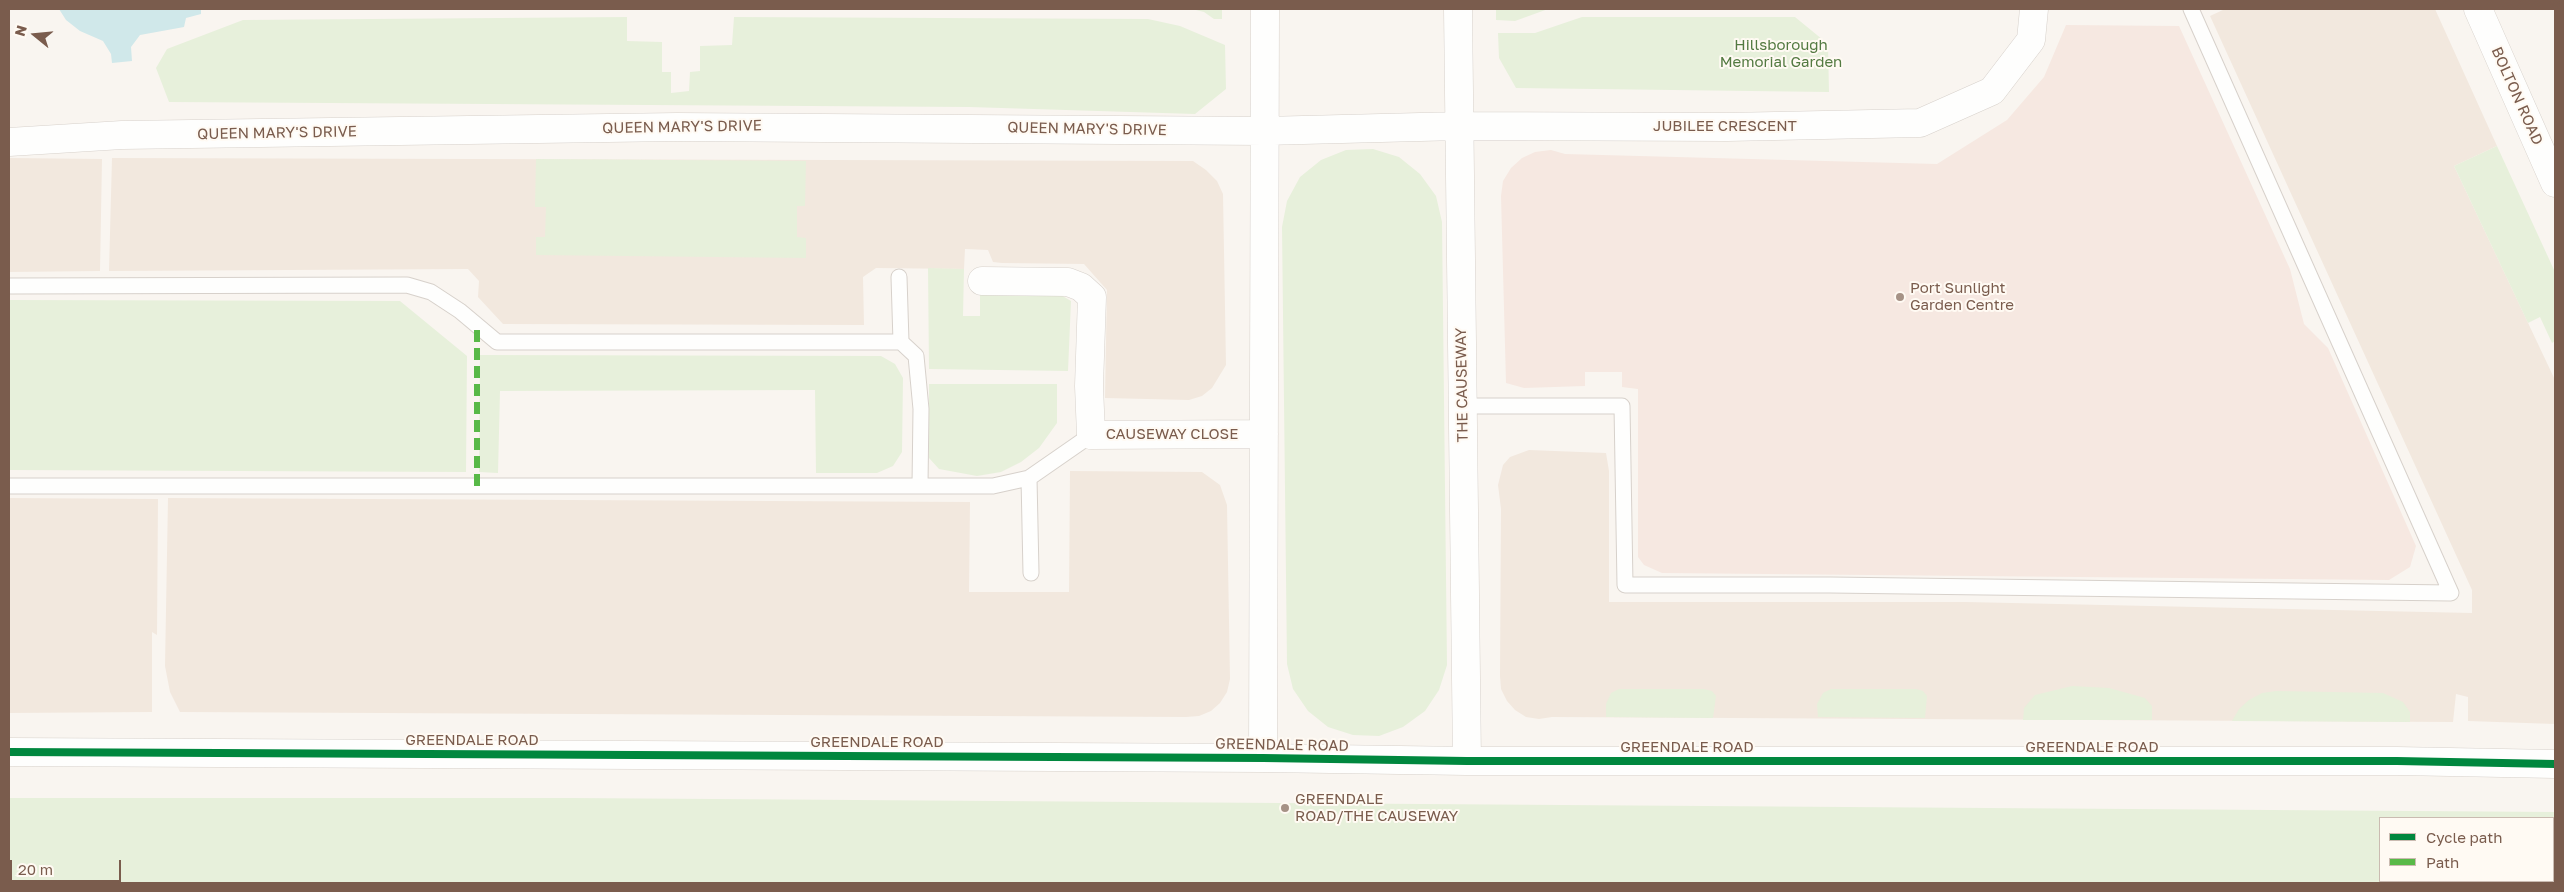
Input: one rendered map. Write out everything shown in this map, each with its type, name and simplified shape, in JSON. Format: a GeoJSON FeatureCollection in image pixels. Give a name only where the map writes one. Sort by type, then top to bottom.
{"type":"FeatureCollection","features":[{"type":"Feature","properties":{"kind":"street"},"geometry":{"type":"LineString","coordinates":[[1263,758],[1265,9]]}},
{"type":"Feature","properties":{"kind":"street","name":"THE CAUSEWAY"},"geometry":{"type":"LineString","coordinates":[[1458,9],[1467,761]]}},
{"type":"Feature","properties":{"kind":"street","name":"JUBILEE CRESCENT"},"geometry":{"type":"LineString","coordinates":[[1356,128],[1458,126],[1728,127],[1920,123],[1992,91],[2031,40],[2034,9]]}},
{"type":"Feature","properties":{"kind":"street","name":"BOLTON ROAD"},"geometry":{"type":"LineString","coordinates":[[2478,9],[2555,183]]}},
{"type":"Feature","properties":{"kind":"street","name":"QUEEN MARY'S DRIVE"},"geometry":{"type":"LineString","coordinates":[[9,142],[132,135],[687,127],[1264,131],[1356,128]]}},
{"type":"Feature","properties":{"kind":"street","name":"CAUSEWAY CLOSE"},"geometry":{"type":"LineString","coordinates":[[982,281],[1068,282],[1081,287],[1092,297],[1089,386],[1092,435],[1264,434]]}},
{"type":"Feature","properties":{"kind":"street","name":"GREENDALE ROAD"},"geometry":{"type":"LineString","coordinates":[[9,752],[1263,758],[1467,761],[2397,761],[2555,764]]}},
{"type":"Feature","properties":{"kind":"lane"},"geometry":{"type":"LineString","coordinates":[[1462,406],[1622,406],[1625,585],[1860,585],[2451,593],[2191,9]]}},
{"type":"Feature","properties":{"kind":"lane"},"geometry":{"type":"LineString","coordinates":[[899,277],[901,342]]}},
{"type":"Feature","properties":{"kind":"lane"},"geometry":{"type":"LineString","coordinates":[[9,286],[407,285],[430,292],[460,312],[497,342],[901,342],[916,356],[921,410],[920,485]]}},
{"type":"Feature","properties":{"kind":"lane"},"geometry":{"type":"LineString","coordinates":[[9,486],[993,486],[1029,478],[1092,435]]}},
{"type":"Feature","properties":{"kind":"lane"},"geometry":{"type":"LineString","coordinates":[[1029,478],[1031,574]]}},
{"type":"Feature","properties":{"kind":"shaded area"},"geometry":{"type":"Polygon","coordinates":[[[2225,9],[2435,9],[2497,146],[2454,166],[2555,380],[2555,724],[2468,721],[2468,697],[2456,694],[2453,722],[1552,717],[1539,719],[1526,717],[1515,710],[1507,701],[1501,689],[1500,676],[1501,509],[1498,485],[1503,465],[1510,457],[1529,450],[1606,453],[1609,471],[1609,602],[1966,602],[2472,613],[2472,590],[2210,16],[2225,9]]]}},
{"type":"Feature","properties":{"kind":"shaded area","name":"Port Sunlight Garden Centre"},"geometry":{"type":"Polygon","coordinates":[[[2066,25],[2179,26],[2290,269],[2304,324],[2328,348],[2416,546],[2410,567],[2389,580],[1662,573],[1644,565],[1638,557],[1638,389],[1622,387],[1622,372],[1585,372],[1585,386],[1524,388],[1506,383],[1501,196],[1503,181],[1511,168],[1522,158],[1535,152],[1551,150],[1565,154],[1937,164],[2007,120],[2044,77],[2066,25]]]}},
{"type":"Feature","properties":{"kind":"shaded area"},"geometry":{"type":"Polygon","coordinates":[[[9,158],[102,159],[100,271],[9,272],[9,158]]]}},
{"type":"Feature","properties":{"kind":"shaded area"},"geometry":{"type":"Polygon","coordinates":[[[112,158],[1193,161],[1217,181],[1223,194],[1226,365],[1212,388],[1202,396],[1189,400],[1105,398],[1107,290],[1084,264],[993,262],[988,250],[965,249],[964,269],[876,268],[863,277],[864,325],[503,324],[478,297],[479,281],[468,269],[109,271],[112,158]]]}},
{"type":"Feature","properties":{"kind":"shaded area"},"geometry":{"type":"Polygon","coordinates":[[[1070,471],[1202,472],[1220,485],[1227,505],[1230,679],[1227,692],[1220,703],[1211,711],[1199,716],[1186,717],[180,712],[170,692],[165,666],[168,498],[970,502],[969,592],[1069,592],[1070,471]]]}},
{"type":"Feature","properties":{"kind":"shaded area"},"geometry":{"type":"Polygon","coordinates":[[[9,498],[158,499],[157,635],[152,632],[152,712],[9,713],[9,498]]]}},
{"type":"Feature","properties":{"kind":"green space"},"geometry":{"type":"Polygon","coordinates":[[[1192,9],[1222,9],[1222,19],[1214,19],[1204,12],[1192,9]]]}},
{"type":"Feature","properties":{"kind":"green space"},"geometry":{"type":"Polygon","coordinates":[[[1496,9],[1548,9],[1515,21],[1496,20],[1496,9]]]}},
{"type":"Feature","properties":{"kind":"green space"},"geometry":{"type":"Polygon","coordinates":[[[627,17],[627,41],[662,42],[662,72],[671,72],[671,93],[689,91],[690,72],[700,71],[700,46],[732,45],[734,17],[1148,19],[1180,26],[1225,45],[1226,89],[1195,114],[969,107],[169,102],[156,68],[167,49],[243,20],[627,17]]]}},
{"type":"Feature","properties":{"kind":"green space","name":"Hillsborough Memorial Garden"},"geometry":{"type":"Polygon","coordinates":[[[1582,17],[1795,17],[1828,44],[1829,92],[1516,88],[1499,58],[1498,33],[1535,33],[1582,17]]]}},
{"type":"Feature","properties":{"kind":"green space"},"geometry":{"type":"Polygon","coordinates":[[[2497,146],[2555,272],[2555,341],[2552,343],[2540,317],[2528,323],[2454,166],[2497,146]]]}},
{"type":"Feature","properties":{"kind":"green space"},"geometry":{"type":"Polygon","coordinates":[[[1373,149],[1399,157],[1420,174],[1436,196],[1442,222],[1447,665],[1439,690],[1425,711],[1403,727],[1379,736],[1353,735],[1328,727],[1308,711],[1293,689],[1287,664],[1282,227],[1287,201],[1300,177],[1321,160],[1346,150],[1373,149]]]}},
{"type":"Feature","properties":{"kind":"green space"},"geometry":{"type":"Polygon","coordinates":[[[536,159],[806,161],[805,206],[797,206],[797,237],[806,238],[806,258],[536,255],[536,237],[545,237],[546,207],[535,207],[536,159]]]}},
{"type":"Feature","properties":{"kind":"green space"},"geometry":{"type":"Polygon","coordinates":[[[928,268],[964,269],[963,316],[980,316],[980,294],[1061,295],[1071,301],[1068,371],[929,369],[928,268]]]}},
{"type":"Feature","properties":{"kind":"green space"},"geometry":{"type":"Polygon","coordinates":[[[9,300],[400,301],[467,356],[466,472],[9,470],[9,300]]]}},
{"type":"Feature","properties":{"kind":"green space"},"geometry":{"type":"Polygon","coordinates":[[[480,355],[881,356],[895,364],[903,378],[902,452],[893,466],[877,473],[816,473],[815,390],[500,391],[498,473],[479,472],[480,355]]]}},
{"type":"Feature","properties":{"kind":"green space"},"geometry":{"type":"Polygon","coordinates":[[[929,384],[1057,384],[1057,423],[1039,448],[1021,462],[1001,472],[977,476],[939,469],[929,458],[929,384]]]}},
{"type":"Feature","properties":{"kind":"green space"},"geometry":{"type":"Polygon","coordinates":[[[2072,686],[2109,688],[2145,698],[2152,706],[2152,720],[2023,720],[2024,708],[2035,695],[2072,686]]]}},
{"type":"Feature","properties":{"kind":"green space"},"geometry":{"type":"Polygon","coordinates":[[[1619,689],[1704,689],[1712,691],[1716,696],[1713,718],[1606,717],[1606,704],[1611,693],[1619,689]]]}},
{"type":"Feature","properties":{"kind":"green space"},"geometry":{"type":"Polygon","coordinates":[[[1831,689],[1916,689],[1923,691],[1927,696],[1925,718],[1818,717],[1817,704],[1823,693],[1831,689]]]}},
{"type":"Feature","properties":{"kind":"green space"},"geometry":{"type":"Polygon","coordinates":[[[2276,691],[2383,693],[2403,702],[2410,712],[2410,722],[2232,721],[2239,709],[2249,700],[2262,693],[2276,691]]]}},
{"type":"Feature","properties":{"kind":"green space"},"geometry":{"type":"Polygon","coordinates":[[[9,798],[572,798],[2555,812],[2555,883],[2496,882],[2554,882],[2554,817],[2379,817],[2378,883],[9,883],[9,798]]]}},
{"type":"Feature","properties":{"kind":"water"},"geometry":{"type":"Polygon","coordinates":[[[59,9],[201,9],[201,14],[186,18],[184,27],[140,35],[131,47],[132,61],[112,63],[111,54],[103,41],[80,31],[66,20],[59,9]]]}},
{"type":"Feature","properties":{"kind":"marked path"},"geometry":{"type":"LineString","coordinates":[[477,326],[477,486]]}},
{"type":"Feature","properties":{"kind":"cycle path"},"geometry":{"type":"LineString","coordinates":[[9,752],[1263,758],[1467,761],[2397,761],[2555,764]]}},
{"type":"Feature","properties":{"kind":"place","name":"Port Sunlight Garden Centre"},"geometry":{"type":"Point","coordinates":[1900,297]}},
{"type":"Feature","properties":{"kind":"place","name":"GREENDALE ROAD/THE CAUSEWAY"},"geometry":{"type":"Point","coordinates":[1285,808]}}]}
